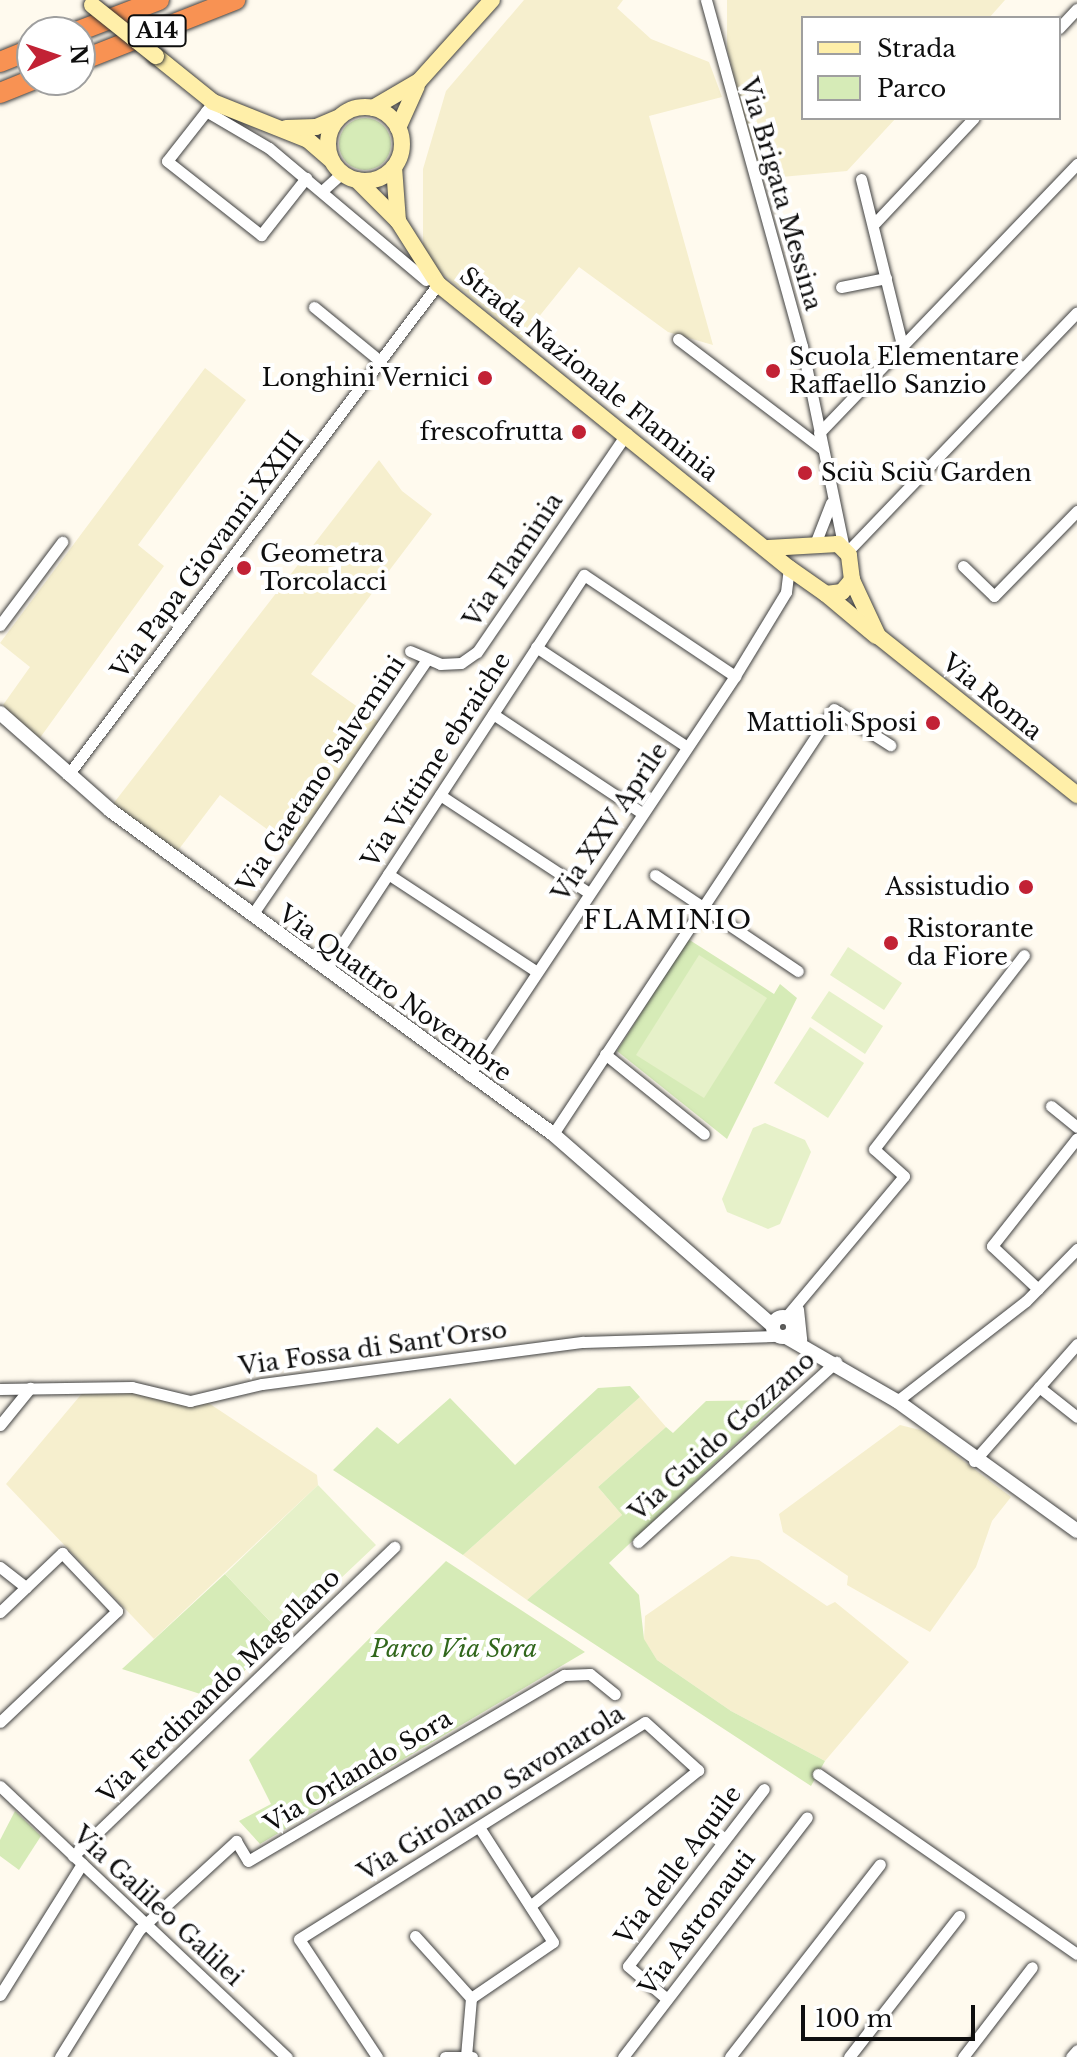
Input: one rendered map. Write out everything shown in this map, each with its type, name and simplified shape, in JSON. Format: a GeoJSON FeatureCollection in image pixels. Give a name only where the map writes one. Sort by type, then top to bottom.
{"type":"FeatureCollection","features":[{"type":"Feature","properties":{"kind":"highway","name":"A14"},"geometry":{"type":"LineString","coordinates":[[96,24],[159,0]]}},
{"type":"Feature","properties":{"kind":"highway","name":"A14"},"geometry":{"type":"LineString","coordinates":[[96,55],[235,0]]}},
{"type":"Feature","properties":{"kind":"main road"},"geometry":{"type":"LineString","coordinates":[[419,81],[492,0]]}},
{"type":"Feature","properties":{"kind":"main road","name":"Strada Nazionale Flaminia"},"geometry":{"type":"LineString","coordinates":[[89,2],[156,56],[210,106],[282,128],[343,171],[398,221],[432,282],[627,433],[789,568],[826,594]]}},
{"type":"Feature","properties":{"kind":"main road","name":"Strada Nazionale Flaminia"},"geometry":{"type":"LineString","coordinates":[[282,128],[316,127],[342,115],[373,108],[419,81]]}},
{"type":"Feature","properties":{"kind":"main road","name":"Strada Nazionale Flaminia"},"geometry":{"type":"LineString","coordinates":[[398,221],[394,167],[401,152],[398,128],[419,81]]}},
{"type":"Feature","properties":{"kind":"main road"},"geometry":{"type":"LineString","coordinates":[[373,108],[398,128]]}},
{"type":"Feature","properties":{"kind":"main road"},"geometry":{"type":"LineString","coordinates":[[342,115],[329,136],[343,171],[373,180],[394,167]]}},
{"type":"Feature","properties":{"kind":"main road"},"geometry":{"type":"LineString","coordinates":[[807,579],[812,546]]}},
{"type":"Feature","properties":{"kind":"main road"},"geometry":{"type":"LineString","coordinates":[[768,548],[812,546],[846,550],[852,580],[842,592],[826,594]]}},
{"type":"Feature","properties":{"kind":"main road","name":"Via Roma"},"geometry":{"type":"LineString","coordinates":[[852,580],[878,636]]}},
{"type":"Feature","properties":{"kind":"main road","name":"Via Roma"},"geometry":{"type":"LineString","coordinates":[[826,594],[863,631],[878,636],[1077,795]]}},
{"type":"Feature","properties":{"kind":"street","name":"Via Brigata Messina"},"geometry":{"type":"LineString","coordinates":[[706,0],[802,346],[846,550]]}},
{"type":"Feature","properties":{"kind":"street"},"geometry":{"type":"LineString","coordinates":[[1061,26],[1077,9]]}},
{"type":"Feature","properties":{"kind":"street"},"geometry":{"type":"LineString","coordinates":[[210,106],[167,161],[261,235],[306,178]]}},
{"type":"Feature","properties":{"kind":"street","name":"Strada Nazionale Flaminia"},"geometry":{"type":"LineString","coordinates":[[210,106],[306,178],[432,282]]}},
{"type":"Feature","properties":{"kind":"street"},"geometry":{"type":"LineString","coordinates":[[873,225],[972,120]]}},
{"type":"Feature","properties":{"kind":"street"},"geometry":{"type":"LineString","coordinates":[[819,433],[903,349],[1077,164]]}},
{"type":"Feature","properties":{"kind":"street"},"geometry":{"type":"LineString","coordinates":[[322,191],[343,171]]}},
{"type":"Feature","properties":{"kind":"street"},"geometry":{"type":"LineString","coordinates":[[861,179],[903,349]]}},
{"type":"Feature","properties":{"kind":"street"},"geometry":{"type":"LineString","coordinates":[[841,287],[886,278]]}},
{"type":"Feature","properties":{"kind":"street","name":"Via Papa Giovanni XXIII"},"geometry":{"type":"LineString","coordinates":[[68,775],[380,361],[432,282]]}},
{"type":"Feature","properties":{"kind":"street"},"geometry":{"type":"LineString","coordinates":[[314,307],[380,361]]}},
{"type":"Feature","properties":{"kind":"street"},"geometry":{"type":"LineString","coordinates":[[846,550],[1077,312]]}},
{"type":"Feature","properties":{"kind":"street"},"geometry":{"type":"LineString","coordinates":[[678,339],[823,449]]}},
{"type":"Feature","properties":{"kind":"street","name":"Via Flaminia"},"geometry":{"type":"LineString","coordinates":[[410,651],[427,659],[461,663],[477,652],[627,433]]}},
{"type":"Feature","properties":{"kind":"street"},"geometry":{"type":"LineString","coordinates":[[812,546],[832,495]]}},
{"type":"Feature","properties":{"kind":"street"},"geometry":{"type":"LineString","coordinates":[[963,566],[994,596],[1077,511]]}},
{"type":"Feature","properties":{"kind":"street"},"geometry":{"type":"LineString","coordinates":[[0,625],[62,542]]}},
{"type":"Feature","properties":{"kind":"street","name":"Via XXV Aprile"},"geometry":{"type":"LineString","coordinates":[[469,1075],[735,676],[786,592],[789,568]]}},
{"type":"Feature","properties":{"kind":"street","name":"Via Vittime ebraiche"},"geometry":{"type":"LineString","coordinates":[[326,969],[584,575],[735,676]]}},
{"type":"Feature","properties":{"kind":"street","name":"Via XXV Aprile"},"geometry":{"type":"LineString","coordinates":[[786,592],[807,579]]}},
{"type":"Feature","properties":{"kind":"street"},"geometry":{"type":"LineString","coordinates":[[536,647],[687,747]]}},
{"type":"Feature","properties":{"kind":"street","name":"Via Gaetano Salvemini"},"geometry":{"type":"LineString","coordinates":[[252,915],[427,659]]}},
{"type":"Feature","properties":{"kind":"street"},"geometry":{"type":"LineString","coordinates":[[553,1134],[834,709],[890,745]]}},
{"type":"Feature","properties":{"kind":"street","name":"Via Quattro Novembre"},"geometry":{"type":"LineString","coordinates":[[0,713],[68,775],[252,915],[553,1134],[762,1310],[902,1404],[974,1461],[1076,1529]]}},
{"type":"Feature","properties":{"kind":"street"},"geometry":{"type":"LineString","coordinates":[[493,714],[642,813]]}},
{"type":"Feature","properties":{"kind":"street"},"geometry":{"type":"LineString","coordinates":[[440,795],[589,893]]}},
{"type":"Feature","properties":{"kind":"street"},"geometry":{"type":"LineString","coordinates":[[388,874],[537,972]]}},
{"type":"Feature","properties":{"kind":"street"},"geometry":{"type":"LineString","coordinates":[[655,875],[798,971]]}},
{"type":"Feature","properties":{"kind":"street"},"geometry":{"type":"LineString","coordinates":[[786,1326],[904,1176],[874,1149],[1024,955]]}},
{"type":"Feature","properties":{"kind":"street"},"geometry":{"type":"LineString","coordinates":[[605,1054],[704,1134]]}},
{"type":"Feature","properties":{"kind":"street"},"geometry":{"type":"LineString","coordinates":[[1051,1106],[1077,1127]]}},
{"type":"Feature","properties":{"kind":"street"},"geometry":{"type":"LineString","coordinates":[[1038,1289],[992,1246],[1077,1138]]}},
{"type":"Feature","properties":{"kind":"street"},"geometry":{"type":"LineString","coordinates":[[902,1404],[1038,1289],[1077,1249]]}},
{"type":"Feature","properties":{"kind":"street","name":"Via Fossa di Sant'Orso"},"geometry":{"type":"LineString","coordinates":[[0,1389],[132,1387],[190,1401],[262,1384],[583,1342],[755,1336],[786,1326]]}},
{"type":"Feature","properties":{"kind":"street"},"geometry":{"type":"LineString","coordinates":[[974,1461],[1075,1351]]}},
{"type":"Feature","properties":{"kind":"street","name":"Via Guido Gozzano"},"geometry":{"type":"LineString","coordinates":[[638,1542],[836,1362]]}},
{"type":"Feature","properties":{"kind":"street"},"geometry":{"type":"LineString","coordinates":[[1039,1387],[1077,1417]]}},
{"type":"Feature","properties":{"kind":"street"},"geometry":{"type":"LineString","coordinates":[[0,1425],[30,1388]]}},
{"type":"Feature","properties":{"kind":"street","name":"Via Ferdinando Magellano"},"geometry":{"type":"LineString","coordinates":[[0,1995],[78,1860],[394,1547]]}},
{"type":"Feature","properties":{"kind":"street"},"geometry":{"type":"LineString","coordinates":[[0,1612],[62,1553],[117,1611],[0,1722]]}},
{"type":"Feature","properties":{"kind":"street"},"geometry":{"type":"LineString","coordinates":[[0,1567],[26,1587]]}},
{"type":"Feature","properties":{"kind":"street","name":"Via Orlando Sora"},"geometry":{"type":"LineString","coordinates":[[146,1924],[236,1841],[248,1861],[564,1675],[590,1674],[615,1694]]}},
{"type":"Feature","properties":{"kind":"street","name":"Via Girolamo Savonarola"},"geometry":{"type":"LineString","coordinates":[[377,2057],[299,1939],[645,1722],[698,1770],[530,1906]]}},
{"type":"Feature","properties":{"kind":"street"},"geometry":{"type":"LineString","coordinates":[[818,1774],[1077,1954]]}},
{"type":"Feature","properties":{"kind":"street","name":"Via Galileo Galilei"},"geometry":{"type":"LineString","coordinates":[[0,1786],[287,2057]]}},
{"type":"Feature","properties":{"kind":"street","name":"Via delle Aquile"},"geometry":{"type":"LineString","coordinates":[[667,1999],[628,1966],[764,1789]]}},
{"type":"Feature","properties":{"kind":"street","name":"Via Astronauti"},"geometry":{"type":"LineString","coordinates":[[623,2057],[807,1817]]}},
{"type":"Feature","properties":{"kind":"street"},"geometry":{"type":"LineString","coordinates":[[471,1998],[553,1942],[479,1827]]}},
{"type":"Feature","properties":{"kind":"street"},"geometry":{"type":"LineString","coordinates":[[730,2057],[880,1864]]}},
{"type":"Feature","properties":{"kind":"street"},"geometry":{"type":"LineString","coordinates":[[849,2057],[959,1916]]}},
{"type":"Feature","properties":{"kind":"street"},"geometry":{"type":"LineString","coordinates":[[60,2057],[146,1924]]}},
{"type":"Feature","properties":{"kind":"street"},"geometry":{"type":"LineString","coordinates":[[415,1936],[471,1998],[469,2056],[445,2057]]}},
{"type":"Feature","properties":{"kind":"street"},"geometry":{"type":"LineString","coordinates":[[963,2057],[1032,1967]]}},
{"type":"Feature","properties":{"kind":"street"},"geometry":{"type":"LineString","coordinates":[[1071,2057],[1077,2050]]}},
{"type":"Feature","properties":{"kind":"shaded area"},"geometry":{"type":"Polygon","coordinates":[[[524,0],[623,0],[617,8],[651,39],[709,62],[722,97],[649,116],[713,345],[668,332],[579,267],[521,339],[423,258],[423,169],[446,91],[524,0]]]}},
{"type":"Feature","properties":{"kind":"shaded area"},"geometry":{"type":"Polygon","coordinates":[[[727,0],[1005,0],[991,16],[801,16],[801,120],[894,120],[847,171],[760,179],[727,49],[727,0]]]}},
{"type":"Feature","properties":{"kind":"shaded area"},"geometry":{"type":"Polygon","coordinates":[[[205,368],[246,400],[138,545],[164,566],[37,742],[3,705],[30,667],[0,643],[205,368]]]}},
{"type":"Feature","properties":{"kind":"shaded area"},"geometry":{"type":"Polygon","coordinates":[[[379,460],[402,491],[432,514],[311,674],[379,722],[293,848],[220,795],[176,853],[113,804],[379,460]]]}},
{"type":"Feature","properties":{"kind":"shaded area"},"geometry":{"type":"Polygon","coordinates":[[[84,1391],[131,1391],[183,1404],[204,1400],[317,1475],[318,1485],[154,1639],[6,1484],[84,1391]]]}},
{"type":"Feature","properties":{"kind":"shaded area"},"geometry":{"type":"Polygon","coordinates":[[[640,1397],[666,1427],[598,1487],[622,1515],[527,1600],[463,1555],[640,1397]]]}},
{"type":"Feature","properties":{"kind":"shaded area"},"geometry":{"type":"Polygon","coordinates":[[[900,1425],[924,1431],[1011,1497],[992,1521],[976,1567],[930,1632],[847,1585],[848,1576],[783,1532],[779,1514],[900,1425]]]}},
{"type":"Feature","properties":{"kind":"shaded area"},"geometry":{"type":"Polygon","coordinates":[[[731,1556],[759,1560],[827,1606],[835,1602],[909,1662],[825,1761],[731,1711],[657,1660],[644,1640],[645,1616],[731,1556]]]}},
{"type":"Feature","properties":{"kind":"green space"},"geometry":{"type":"Polygon","coordinates":[[[365,118],[383,126],[391,144],[383,162],[365,170],[347,162],[339,144],[347,126],[365,118]]]}},
{"type":"Feature","properties":{"kind":"green space"},"geometry":{"type":"Polygon","coordinates":[[[688,939],[774,994],[780,984],[797,998],[727,1139],[617,1051],[688,939]]]}},
{"type":"Feature","properties":{"kind":"green space"},"geometry":{"type":"Polygon","coordinates":[[[848,947],[902,983],[884,1010],[830,975],[848,947]]]}},
{"type":"Feature","properties":{"kind":"green space"},"geometry":{"type":"Polygon","coordinates":[[[699,955],[767,998],[704,1098],[636,1055],[699,955]]]}},
{"type":"Feature","properties":{"kind":"green space"},"geometry":{"type":"Polygon","coordinates":[[[829,991],[883,1026],[865,1054],[811,1018],[829,991]]]}},
{"type":"Feature","properties":{"kind":"green space"},"geometry":{"type":"Polygon","coordinates":[[[810,1027],[864,1063],[828,1118],[774,1083],[810,1027]]]}},
{"type":"Feature","properties":{"kind":"green space"},"geometry":{"type":"Polygon","coordinates":[[[765,1123],[805,1140],[811,1152],[780,1224],[768,1229],[727,1212],[722,1199],[753,1128],[765,1123]]]}},
{"type":"Feature","properties":{"kind":"green space"},"geometry":{"type":"Polygon","coordinates":[[[630,1386],[640,1397],[463,1555],[333,1470],[377,1427],[398,1444],[450,1398],[515,1465],[598,1388],[630,1386]]]}},
{"type":"Feature","properties":{"kind":"green space"},"geometry":{"type":"Polygon","coordinates":[[[782,1400],[609,1563],[639,1595],[644,1639],[657,1660],[731,1711],[825,1761],[811,1786],[527,1600],[622,1515],[598,1487],[666,1427],[673,1433],[706,1401],[782,1400]]]}},
{"type":"Feature","properties":{"kind":"green space"},"geometry":{"type":"Polygon","coordinates":[[[318,1485],[376,1545],[282,1634],[225,1574],[318,1485]]]}},
{"type":"Feature","properties":{"kind":"green space","name":"Parco Via Sora"},"geometry":{"type":"Polygon","coordinates":[[[446,1561],[585,1652],[260,1844],[239,1821],[271,1804],[249,1760],[446,1561]]]}},
{"type":"Feature","properties":{"kind":"green space"},"geometry":{"type":"Polygon","coordinates":[[[225,1574],[282,1634],[216,1699],[122,1669],[225,1574]]]}},
{"type":"Feature","properties":{"kind":"green space"},"geometry":{"type":"Polygon","coordinates":[[[15,1811],[41,1836],[19,1870],[0,1856],[0,1840],[15,1811]]]}},
{"type":"Feature","properties":{"kind":"place","name":"Scuola Elementare Raffaello Sanzio"},"geometry":{"type":"Point","coordinates":[773,371]}},
{"type":"Feature","properties":{"kind":"place","name":"Longhini Vernici"},"geometry":{"type":"Point","coordinates":[485,378]}},
{"type":"Feature","properties":{"kind":"place","name":"frescofrutta"},"geometry":{"type":"Point","coordinates":[579,432]}},
{"type":"Feature","properties":{"kind":"place","name":"Sciù Sciù Garden"},"geometry":{"type":"Point","coordinates":[805,473]}},
{"type":"Feature","properties":{"kind":"place","name":"Geometra Torcolacci"},"geometry":{"type":"Point","coordinates":[244,568]}},
{"type":"Feature","properties":{"kind":"place","name":"Mattioli Sposi"},"geometry":{"type":"Point","coordinates":[933,723]}},
{"type":"Feature","properties":{"kind":"place","name":"Assistudio"},"geometry":{"type":"Point","coordinates":[1026,887]}},
{"type":"Feature","properties":{"kind":"place","name":"Ristorante da Fiore"},"geometry":{"type":"Point","coordinates":[891,943]}},
{"type":"Feature","properties":{"kind":"district","name":"FLAMINIO"},"geometry":{"type":"Point","coordinates":[668,921]}}]}
